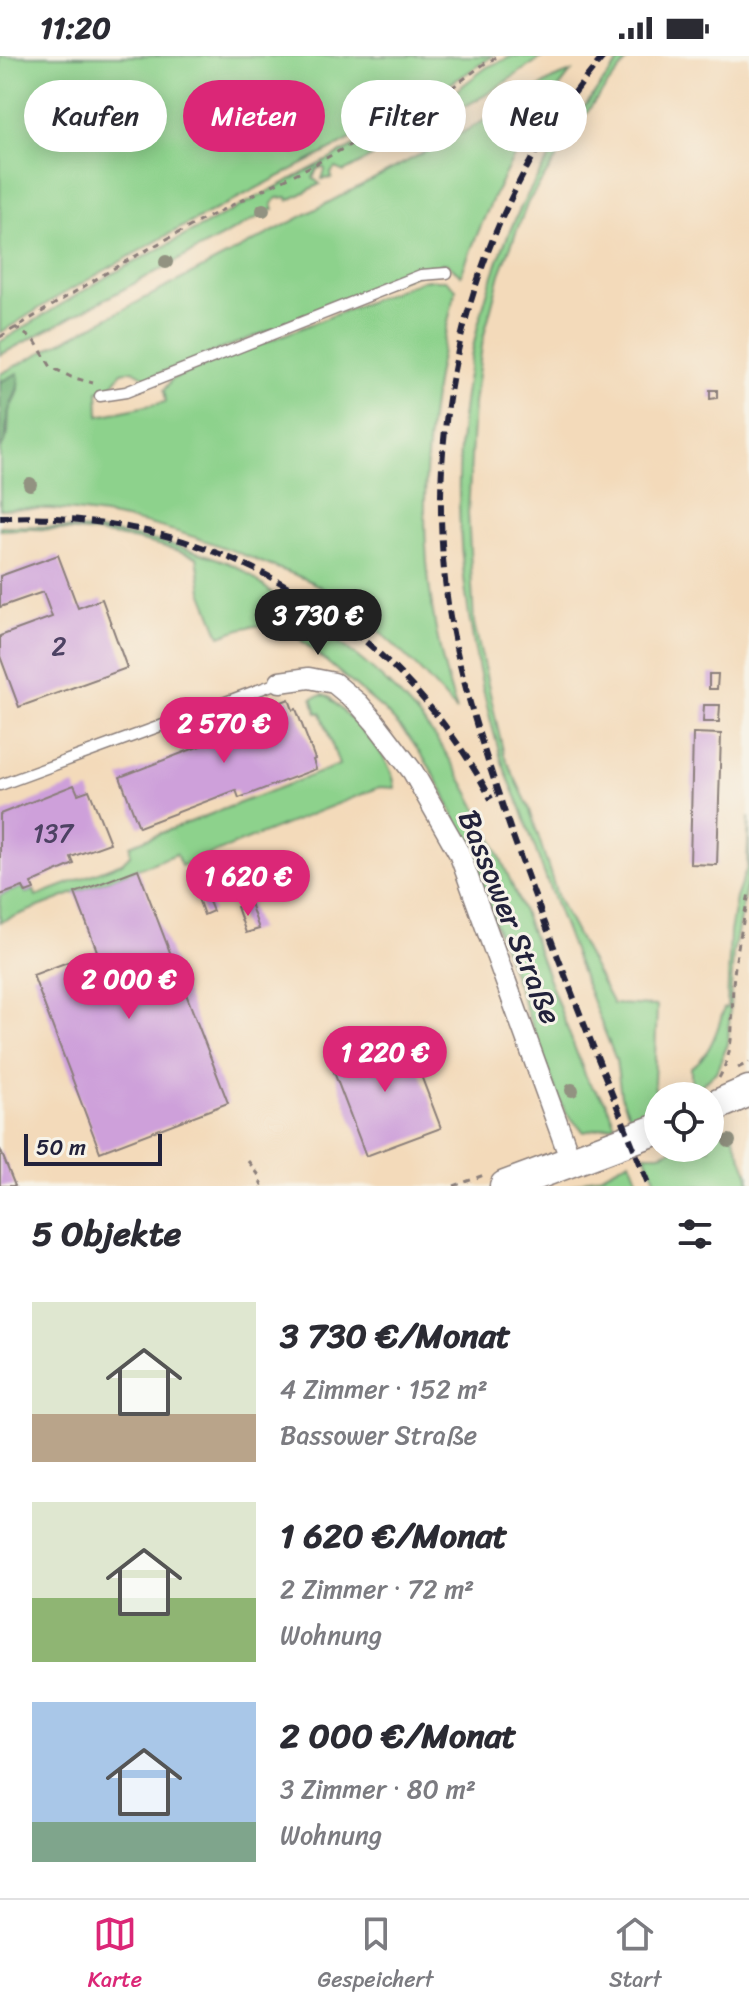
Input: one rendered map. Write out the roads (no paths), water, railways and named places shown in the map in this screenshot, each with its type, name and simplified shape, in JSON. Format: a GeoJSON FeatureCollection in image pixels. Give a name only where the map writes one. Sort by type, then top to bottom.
{"type":"FeatureCollection","features":[{"type":"Feature","properties":{"kind":"main road"},"geometry":{"type":"LineString","coordinates":[[724,1102],[749,1091]]}},
{"type":"Feature","properties":{"kind":"main road"},"geometry":{"type":"LineString","coordinates":[[505,1186],[644,1134]]}},
{"type":"Feature","properties":{"kind":"street","name":"Bassower Straße"},"geometry":{"type":"LineString","coordinates":[[280,682],[309,678],[334,683],[374,721],[413,772],[459,853],[571,1161]]}},
{"type":"Feature","properties":{"kind":"lane"},"geometry":{"type":"LineString","coordinates":[[100,396],[126,392],[421,275],[447,273]]}},
{"type":"Feature","properties":{"kind":"lane"},"geometry":{"type":"LineString","coordinates":[[0,785],[280,682]]}},
{"type":"Feature","properties":{"kind":"railway"},"geometry":{"type":"LineString","coordinates":[[604,56],[559,114],[522,177],[491,244],[468,313],[451,385],[443,457],[441,531],[453,632],[482,743],[542,916],[649,1186]]}},
{"type":"Feature","properties":{"kind":"railway"},"geometry":{"type":"LineString","coordinates":[[0,518],[76,520],[150,532],[221,554],[287,586],[348,627],[403,676],[451,734],[491,799]]}}]}
